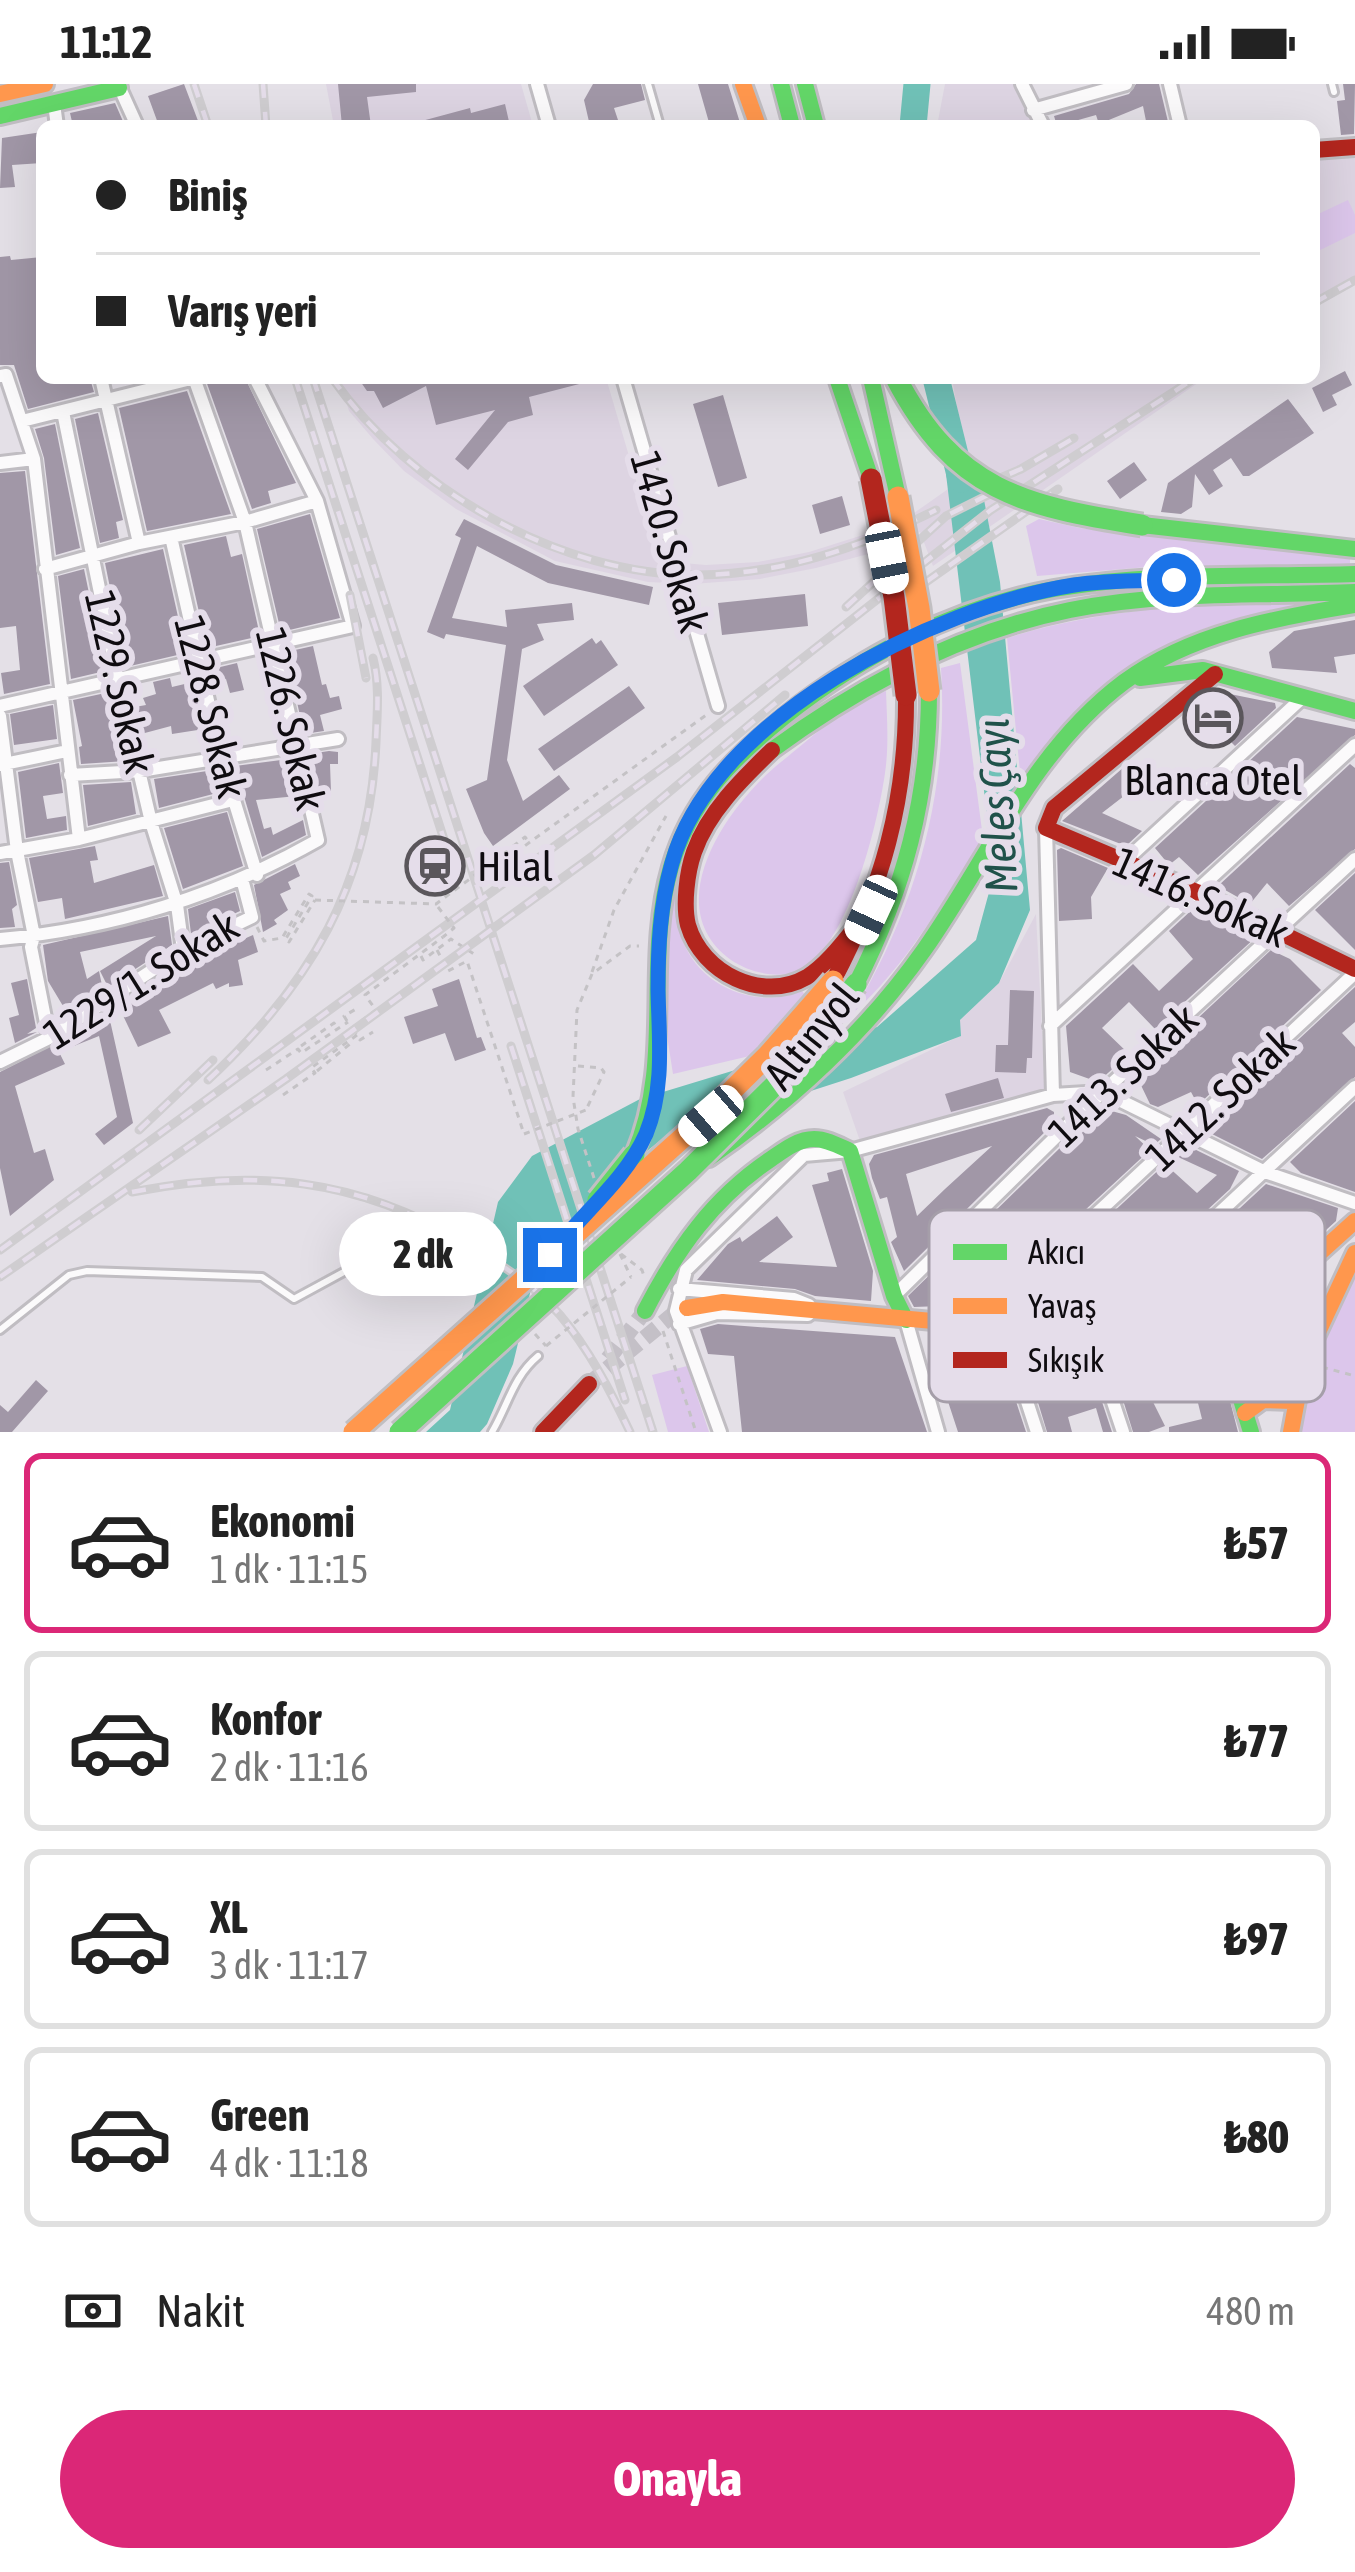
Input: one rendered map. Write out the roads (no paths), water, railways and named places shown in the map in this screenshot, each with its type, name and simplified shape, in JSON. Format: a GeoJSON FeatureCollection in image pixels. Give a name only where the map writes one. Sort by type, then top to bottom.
{"type":"FeatureCollection","features":[{"type":"Feature","properties":{"kind":"main road"},"geometry":{"type":"LineString","coordinates":[[743,84],[756,120]]}},
{"type":"Feature","properties":{"kind":"main road"},"geometry":{"type":"LineString","coordinates":[[782,84],[791,120]]}},
{"type":"Feature","properties":{"kind":"main road"},"geometry":{"type":"LineString","coordinates":[[805,84],[814,120]]}},
{"type":"Feature","properties":{"kind":"main road"},"geometry":{"type":"LineString","coordinates":[[0,116],[119,86]]}},
{"type":"Feature","properties":{"kind":"main road"},"geometry":{"type":"LineString","coordinates":[[0,94],[52,105]]}},
{"type":"Feature","properties":{"kind":"main road"},"geometry":{"type":"LineString","coordinates":[[1320,150],[1355,147]]}},
{"type":"Feature","properties":{"kind":"main road"},"geometry":{"type":"LineString","coordinates":[[839,384],[871,479]]}},
{"type":"Feature","properties":{"kind":"main road"},"geometry":{"type":"LineString","coordinates":[[354,1432],[711,1116],[778,1048],[833,981],[871,910],[901,801],[918,693],[850,384]]}},
{"type":"Feature","properties":{"kind":"main road","name":"Altınyol"},"geometry":{"type":"LineString","coordinates":[[400,1432],[688,1171],[794,1067],[856,985],[880,940],[915,846],[929,752],[918,693],[898,497],[872,384]]}},
{"type":"Feature","properties":{"kind":"main road"},"geometry":{"type":"LineString","coordinates":[[899,384],[931,438],[977,478],[1017,500],[1142,525],[1354,548]]}},
{"type":"Feature","properties":{"kind":"main road"},"geometry":{"type":"LineString","coordinates":[[550,1255],[634,1155],[652,1114],[661,1066],[658,945],[665,890],[681,835],[719,775],[817,690],[886,649],[958,619],[993,606],[1096,583],[1355,574]]}},
{"type":"Feature","properties":{"kind":"main road"},"geometry":{"type":"LineString","coordinates":[[871,910],[802,982],[757,986],[728,976],[698,948],[689,932],[685,890],[709,821],[743,777],[868,683],[960,643],[1039,616],[1105,604],[1355,592]]}},
{"type":"Feature","properties":{"kind":"main road"},"geometry":{"type":"LineString","coordinates":[[688,1171],[755,1124],[884,1001],[922,953],[1029,788],[1086,715],[1124,682],[1189,645],[1229,630],[1355,604]]}},
{"type":"Feature","properties":{"kind":"main road"},"geometry":{"type":"LineString","coordinates":[[1124,682],[1176,670],[1215,674],[1355,711]]}},
{"type":"Feature","properties":{"kind":"main road"},"geometry":{"type":"LineString","coordinates":[[1046,828],[1054,808],[1215,674]]}},
{"type":"Feature","properties":{"kind":"main road","name":"1416. Sokak"},"geometry":{"type":"LineString","coordinates":[[1046,828],[1197,892],[1355,971]]}},
{"type":"Feature","properties":{"kind":"main road"},"geometry":{"type":"LineString","coordinates":[[652,1320],[673,1254],[697,1221],[748,1174],[812,1138],[850,1150],[905,1320]]}},
{"type":"Feature","properties":{"kind":"main road"},"geometry":{"type":"LineString","coordinates":[[1325,1246],[1355,1221]]}},
{"type":"Feature","properties":{"kind":"main road"},"geometry":{"type":"LineString","coordinates":[[1325,1311],[1355,1252]]}},
{"type":"Feature","properties":{"kind":"main road"},"geometry":{"type":"LineString","coordinates":[[682,1307],[723,1302],[929,1321]]}},
{"type":"Feature","properties":{"kind":"main road"},"geometry":{"type":"LineString","coordinates":[[543,1432],[590,1384]]}},
{"type":"Feature","properties":{"kind":"street"},"geometry":{"type":"LineString","coordinates":[[537,84],[547,120]]}},
{"type":"Feature","properties":{"kind":"street"},"geometry":{"type":"LineString","coordinates":[[1022,84],[1039,120]]}},
{"type":"Feature","properties":{"kind":"street"},"geometry":{"type":"LineString","coordinates":[[1033,110],[1126,84]]}},
{"type":"Feature","properties":{"kind":"street"},"geometry":{"type":"LineString","coordinates":[[1170,84],[1179,120]]}},
{"type":"Feature","properties":{"kind":"street"},"geometry":{"type":"LineString","coordinates":[[119,86],[134,120]]}},
{"type":"Feature","properties":{"kind":"street"},"geometry":{"type":"LineString","coordinates":[[0,376],[6,375],[34,459],[79,839]]}},
{"type":"Feature","properties":{"kind":"street"},"geometry":{"type":"LineString","coordinates":[[102,384],[139,543]]}},
{"type":"Feature","properties":{"kind":"street"},"geometry":{"type":"LineString","coordinates":[[22,421],[170,384]]}},
{"type":"Feature","properties":{"kind":"street","name":"1226. Sokak"},"geometry":{"type":"LineString","coordinates":[[0,939],[176,905],[249,877],[318,840],[245,522],[196,384]]}},
{"type":"Feature","properties":{"kind":"street"},"geometry":{"type":"LineString","coordinates":[[0,706],[353,626],[317,501],[258,384]]}},
{"type":"Feature","properties":{"kind":"street","name":"1420. Sokak"},"geometry":{"type":"LineString","coordinates":[[625,384],[718,706]]}},
{"type":"Feature","properties":{"kind":"street","name":"1229. Sokak"},"geometry":{"type":"LineString","coordinates":[[63,412],[118,681],[176,905],[183,950]]}},
{"type":"Feature","properties":{"kind":"street"},"geometry":{"type":"LineString","coordinates":[[0,463],[34,459]]}},
{"type":"Feature","properties":{"kind":"street"},"geometry":{"type":"LineString","coordinates":[[45,569],[317,501]]}},
{"type":"Feature","properties":{"kind":"street","name":"1228. Sokak"},"geometry":{"type":"LineString","coordinates":[[171,537],[249,877]]}},
{"type":"Feature","properties":{"kind":"street"},"geometry":{"type":"LineString","coordinates":[[1124,862],[1300,699]]}},
{"type":"Feature","properties":{"kind":"street"},"geometry":{"type":"LineString","coordinates":[[0,716],[3,764],[49,1038]]}},
{"type":"Feature","properties":{"kind":"street"},"geometry":{"type":"LineString","coordinates":[[70,775],[140,771],[338,739]]}},
{"type":"Feature","properties":{"kind":"street"},"geometry":{"type":"LineString","coordinates":[[1050,1026],[1355,745]]}},
{"type":"Feature","properties":{"kind":"street"},"geometry":{"type":"LineString","coordinates":[[3,764],[67,751]]}},
{"type":"Feature","properties":{"kind":"street"},"geometry":{"type":"LineString","coordinates":[[0,854],[233,800]]}},
{"type":"Feature","properties":{"kind":"street"},"geometry":{"type":"LineString","coordinates":[[1046,828],[1053,1095]]}},
{"type":"Feature","properties":{"kind":"street","name":"1413. Sokak"},"geometry":{"type":"LineString","coordinates":[[982,1210],[1355,859]]}},
{"type":"Feature","properties":{"kind":"street","name":"1229/1. Sokak"},"geometry":{"type":"LineString","coordinates":[[0,1063],[49,1038],[183,950],[252,917],[249,877]]}},
{"type":"Feature","properties":{"kind":"street","name":"1412. Sokak"},"geometry":{"type":"LineString","coordinates":[[1106,1210],[1355,971]]}},
{"type":"Feature","properties":{"kind":"street"},"geometry":{"type":"LineString","coordinates":[[1223,1210],[1355,1087]]}},
{"type":"Feature","properties":{"kind":"street"},"geometry":{"type":"LineString","coordinates":[[720,1432],[682,1307],[686,1270],[805,1155],[850,1150],[1053,1095],[1103,1092],[1264,1172],[1355,1203]]}},
{"type":"Feature","properties":{"kind":"street","name":"1413. Sokak"},"geometry":{"type":"LineString","coordinates":[[894,1296],[929,1262]]}},
{"type":"Feature","properties":{"kind":"street"},"geometry":{"type":"LineString","coordinates":[[905,1320],[929,1401]]}},
{"type":"Feature","properties":{"kind":"street"},"geometry":{"type":"LineString","coordinates":[[929,1402],[938,1432]]}},
{"type":"Feature","properties":{"kind":"street"},"geometry":{"type":"LineString","coordinates":[[1024,1402],[1037,1432]]}},
{"type":"Feature","properties":{"kind":"street"},"geometry":{"type":"LineString","coordinates":[[1113,1402],[1123,1432]]}},
{"type":"Feature","properties":{"kind":"lane"},"geometry":{"type":"LineString","coordinates":[[648,84],[658,120]]}},
{"type":"Feature","properties":{"kind":"lane"},"geometry":{"type":"LineString","coordinates":[[0,1330],[69,1275],[87,1271],[262,1276],[294,1299],[399,1242]]}},
{"type":"Feature","properties":{"kind":"lane"},"geometry":{"type":"LineString","coordinates":[[492,1432],[518,1373],[538,1356]]}},
{"type":"Feature","properties":{"kind":"water","name":"Meles Çayı"},"geometry":{"type":"Polygon","coordinates":[[[978,469],[1000,582],[1030,910],[999,983],[960,1020],[961,1036],[851,1078],[662,1139],[595,1193],[538,1260],[513,1364],[487,1424],[480,1432],[426,1432],[450,1410],[498,1202],[532,1156],[640,1099],[877,1027],[976,940],[994,874],[946,474],[978,469]]]}},
{"type":"Feature","properties":{"kind":"waterway"},"geometry":{"type":"LineString","coordinates":[[914,120],[917,84]]}},
{"type":"Feature","properties":{"kind":"waterway","name":"Meles Çayı"},"geometry":{"type":"LineString","coordinates":[[937,384],[961,479]]}},
{"type":"Feature","properties":{"kind":"tunnel"},"geometry":{"type":"LineString","coordinates":[[589,1384],[687,1308]]}},
{"type":"Feature","properties":{"kind":"tunnel"},"geometry":{"type":"LineString","coordinates":[[608,1359],[645,1311]]}},
{"type":"Feature","properties":{"kind":"railway"},"geometry":{"type":"LineString","coordinates":[[194,84],[206,120]]}},
{"type":"Feature","properties":{"kind":"railway"},"geometry":{"type":"LineString","coordinates":[[263,84],[266,120]]}},
{"type":"Feature","properties":{"kind":"railway"},"geometry":{"type":"LineString","coordinates":[[1320,300],[1355,280]]}},
{"type":"Feature","properties":{"kind":"railway"},"geometry":{"type":"LineString","coordinates":[[297,384],[450,858]]}},
{"type":"Feature","properties":{"kind":"railway"},"geometry":{"type":"LineString","coordinates":[[315,384],[653,1432]]}},
{"type":"Feature","properties":{"kind":"railway"},"geometry":{"type":"LineString","coordinates":[[337,384],[403,456],[446,490],[543,543],[594,560],[699,575],[761,570],[850,547],[936,510]]}},
{"type":"Feature","properties":{"kind":"railway"},"geometry":{"type":"LineString","coordinates":[[0,1250],[677,757],[991,510],[1186,384]]}},
{"type":"Feature","properties":{"kind":"railway"},"geometry":{"type":"LineString","coordinates":[[984,485],[1074,438]]}},
{"type":"Feature","properties":{"kind":"railway"},"geometry":{"type":"LineString","coordinates":[[846,607],[946,516],[1002,488]]}},
{"type":"Feature","properties":{"kind":"railway"},"geometry":{"type":"LineString","coordinates":[[926,582],[1058,489]]}},
{"type":"Feature","properties":{"kind":"railway"},"geometry":{"type":"LineString","coordinates":[[350,595],[366,678]]}},
{"type":"Feature","properties":{"kind":"railway"},"geometry":{"type":"LineString","coordinates":[[208,1080],[244,1044],[304,969],[347,886],[371,793],[378,700],[373,658]]}},
{"type":"Feature","properties":{"kind":"railway"},"geometry":{"type":"LineString","coordinates":[[0,1277],[286,1079],[594,855],[785,695]]}},
{"type":"Feature","properties":{"kind":"railway"},"geometry":{"type":"LineString","coordinates":[[511,1046],[625,1400]]}},
{"type":"Feature","properties":{"kind":"railway"},"geometry":{"type":"LineString","coordinates":[[139,1130],[213,1060]]}},
{"type":"Feature","properties":{"kind":"railway"},"geometry":{"type":"LineString","coordinates":[[132,1192],[221,1181],[304,1184],[385,1204],[425,1221],[504,1267],[550,1304],[590,1356],[630,1432]]}},
{"type":"Feature","properties":{"kind":"place","name":"Blanca Otel"},"geometry":{"type":"Point","coordinates":[1213,718]}},
{"type":"Feature","properties":{"kind":"place","name":"Hilal"},"geometry":{"type":"Point","coordinates":[435,866]}}]}
